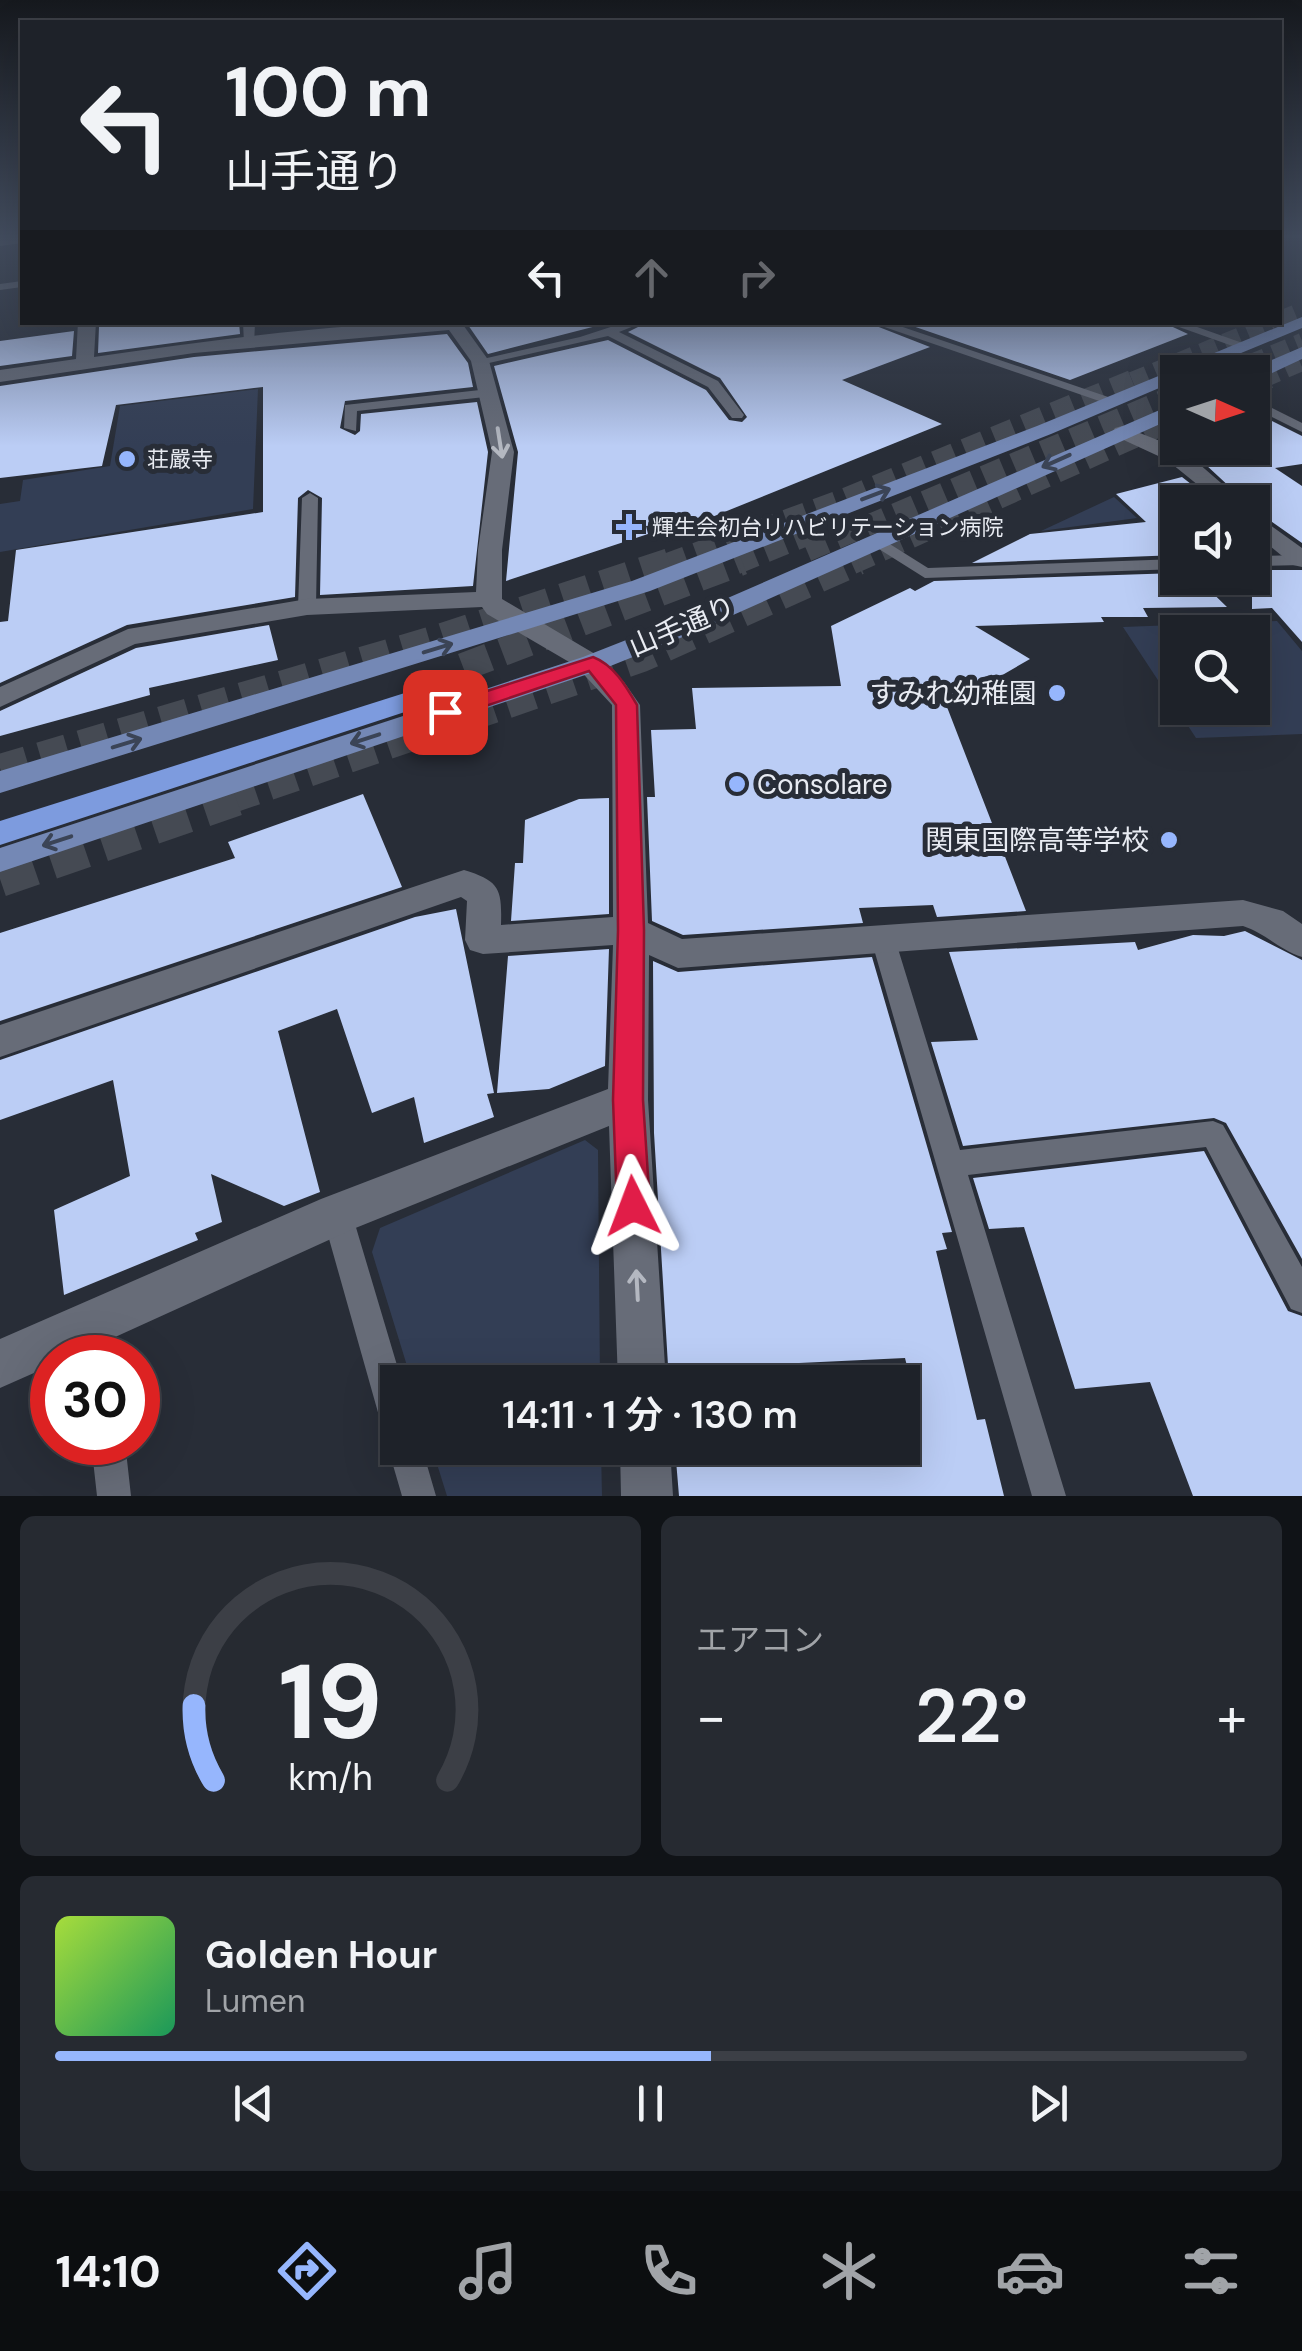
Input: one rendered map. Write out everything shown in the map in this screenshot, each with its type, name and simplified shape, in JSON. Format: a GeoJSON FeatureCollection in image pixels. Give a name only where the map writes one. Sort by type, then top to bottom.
{"type":"FeatureCollection","features":[{"type":"Feature","properties":{"kind":"highway"},"geometry":{"type":"LineString","coordinates":[[0,816],[467,674],[0,833]]}},
{"type":"Feature","properties":{"kind":"main road","name":"山手通り"},"geometry":{"type":"LineString","coordinates":[[1223,355],[1302,322]]}},
{"type":"Feature","properties":{"kind":"main road"},"geometry":{"type":"LineString","coordinates":[[1270,367],[1302,353]]}},
{"type":"Feature","properties":{"kind":"main road","name":"山手通り"},"geometry":{"type":"LineString","coordinates":[[0,782],[640,586],[1044,430],[1160,380]]}},
{"type":"Feature","properties":{"kind":"main road","name":"山手通り"},"geometry":{"type":"LineString","coordinates":[[0,860],[593,663],[1160,416]]}},
{"type":"Feature","properties":{"kind":"street"},"geometry":{"type":"LineString","coordinates":[[85,361],[88,325]]}},
{"type":"Feature","properties":{"kind":"street"},"geometry":{"type":"LineString","coordinates":[[0,376],[85,361],[432,325]]}},
{"type":"Feature","properties":{"kind":"street"},"geometry":{"type":"LineString","coordinates":[[453,325],[480,361],[503,452],[490,550],[489,599],[496,609],[593,663],[613,683],[626,705],[631,930],[628,1100],[641,1365]]}},
{"type":"Feature","properties":{"kind":"street"},"geometry":{"type":"LineString","coordinates":[[1122,432],[1175,455],[1211,485]]}},
{"type":"Feature","properties":{"kind":"street"},"geometry":{"type":"LineString","coordinates":[[1270,534],[1302,560]]}},
{"type":"Feature","properties":{"kind":"street"},"geometry":{"type":"LineString","coordinates":[[0,698],[128,636],[307,607],[489,599]]}},
{"type":"Feature","properties":{"kind":"street"},"geometry":{"type":"LineString","coordinates":[[0,1041],[464,883],[484,895],[483,940],[631,930],[678,954],[1242,913],[1271,921],[1302,943]]}},
{"type":"Feature","properties":{"kind":"street"},"geometry":{"type":"LineString","coordinates":[[106,1335],[337,1214],[628,1100]]}},
{"type":"Feature","properties":{"kind":"street"},"geometry":{"type":"LineString","coordinates":[[0,1364],[30,1356]]}},
{"type":"Feature","properties":{"kind":"street"},"geometry":{"type":"LineString","coordinates":[[646,1465],[647,1496]]}},
{"type":"Feature","properties":{"kind":"lane"},"geometry":{"type":"LineString","coordinates":[[249,325],[250,343]]}},
{"type":"Feature","properties":{"kind":"lane"},"geometry":{"type":"LineString","coordinates":[[480,361],[630,325]]}},
{"type":"Feature","properties":{"kind":"lane"},"geometry":{"type":"LineString","coordinates":[[884,325],[1110,400]]}},
{"type":"Feature","properties":{"kind":"lane"},"geometry":{"type":"LineString","coordinates":[[1179,325],[1245,346]]}},
{"type":"Feature","properties":{"kind":"lane"},"geometry":{"type":"LineString","coordinates":[[610,332],[713,384],[737,415]]}},
{"type":"Feature","properties":{"kind":"lane"},"geometry":{"type":"LineString","coordinates":[[350,428],[350,408],[489,393]]}},
{"type":"Feature","properties":{"kind":"lane"},"geometry":{"type":"LineString","coordinates":[[1270,411],[1302,428]]}},
{"type":"Feature","properties":{"kind":"lane"},"geometry":{"type":"LineString","coordinates":[[307,607],[310,498]]}},
{"type":"Feature","properties":{"kind":"lane"},"geometry":{"type":"LineString","coordinates":[[877,542],[925,572],[1160,565]]}},
{"type":"Feature","properties":{"kind":"lane"},"geometry":{"type":"LineString","coordinates":[[1270,561],[1302,560]]}},
{"type":"Feature","properties":{"kind":"lane"},"geometry":{"type":"LineString","coordinates":[[882,939],[1049,1496]]}},
{"type":"Feature","properties":{"kind":"lane"},"geometry":{"type":"LineString","coordinates":[[950,1164],[1213,1134],[1302,1298]]}},
{"type":"Feature","properties":{"kind":"lane"},"geometry":{"type":"LineString","coordinates":[[337,1214],[381,1365]]}},
{"type":"Feature","properties":{"kind":"lane"},"geometry":{"type":"LineString","coordinates":[[111,1465],[114,1496]]}},
{"type":"Feature","properties":{"kind":"lane"},"geometry":{"type":"LineString","coordinates":[[410,1465],[419,1496]]}},
{"type":"Feature","properties":{"kind":"shaded area","name":"荘嚴寺"},"geometry":{"type":"Polygon","coordinates":[[[258,389],[253,509],[0,552],[0,504],[20,501],[23,480],[110,466],[120,406],[258,389]]]}},
{"type":"Feature","properties":{"kind":"shaded area"},"geometry":{"type":"Polygon","coordinates":[[[1114,497],[1137,518],[1041,531],[1114,497]]]}},
{"type":"Feature","properties":{"kind":"shaded area"},"geometry":{"type":"Polygon","coordinates":[[[1270,621],[1277,621],[1302,651],[1302,734],[1196,738],[1187,725],[1270,725],[1270,621]]]}},
{"type":"Feature","properties":{"kind":"shaded area"},"geometry":{"type":"Polygon","coordinates":[[[1160,626],[1160,683],[1123,627],[1160,626]]]}},
{"type":"Feature","properties":{"kind":"shaded area"},"geometry":{"type":"Polygon","coordinates":[[[585,1140],[598,1150],[600,1365],[407,1365],[372,1252],[380,1228],[585,1140]]]}},
{"type":"Feature","properties":{"kind":"shaded area"},"geometry":{"type":"Polygon","coordinates":[[[437,1465],[601,1465],[602,1496],[447,1496],[437,1465]]]}},
{"type":"Feature","properties":{"kind":"building"},"geometry":{"type":"Polygon","coordinates":[[[239,325],[240,334],[98,353],[99,327],[239,325]]]}},
{"type":"Feature","properties":{"kind":"building"},"geometry":{"type":"Polygon","coordinates":[[[468,325],[600,325],[488,354],[468,325]]]}},
{"type":"Feature","properties":{"kind":"building"},"geometry":{"type":"Polygon","coordinates":[[[642,325],[874,325],[930,347],[842,380],[942,424],[712,517],[646,526],[648,534],[506,581],[518,452],[494,366],[608,340],[706,390],[729,420],[742,422],[747,417],[720,378],[628,332],[642,325]]]}},
{"type":"Feature","properties":{"kind":"building"},"geometry":{"type":"Polygon","coordinates":[[[910,325],[1168,325],[1188,334],[1070,380],[910,325]]]}},
{"type":"Feature","properties":{"kind":"building"},"geometry":{"type":"Polygon","coordinates":[[[74,331],[72,356],[0,366],[0,341],[74,331]]]}},
{"type":"Feature","properties":{"kind":"building"},"geometry":{"type":"Polygon","coordinates":[[[447,334],[468,363],[473,387],[345,401],[340,428],[355,435],[360,431],[361,414],[477,402],[488,452],[473,586],[320,595],[322,498],[308,490],[298,498],[295,597],[127,625],[0,683],[0,622],[8,621],[16,550],[263,512],[263,387],[116,405],[102,466],[0,478],[0,386],[194,357],[447,334]]]}},
{"type":"Feature","properties":{"kind":"building"},"geometry":{"type":"Polygon","coordinates":[[[1270,420],[1302,436],[1302,464],[1275,468],[1302,486],[1302,543],[1270,521],[1270,485],[1228,485],[1206,465],[1270,465],[1270,420]]]}},
{"type":"Feature","properties":{"kind":"building"},"geometry":{"type":"Polygon","coordinates":[[[1182,477],[1192,485],[1160,485],[1160,556],[972,563],[1030,534],[1146,522],[1116,494],[1182,477]]]}},
{"type":"Feature","properties":{"kind":"building"},"geometry":{"type":"Polygon","coordinates":[[[1270,570],[1302,570],[1302,642],[1272,608],[1252,609],[1252,595],[1270,595],[1270,570]]]}},
{"type":"Feature","properties":{"kind":"building"},"geometry":{"type":"Polygon","coordinates":[[[1160,574],[1160,595],[1215,595],[1227,607],[1143,608],[1148,617],[1101,617],[1104,622],[975,626],[1030,659],[947,707],[1026,911],[937,917],[933,905],[859,908],[863,923],[683,935],[652,921],[647,797],[655,797],[651,730],[696,729],[692,688],[841,686],[831,626],[910,588],[915,591],[934,581],[1160,574]]]}},
{"type":"Feature","properties":{"kind":"building"},"geometry":{"type":"Polygon","coordinates":[[[269,625],[278,660],[149,688],[150,695],[0,736],[0,711],[136,648],[269,625]]]}},
{"type":"Feature","properties":{"kind":"building"},"geometry":{"type":"Polygon","coordinates":[[[363,794],[402,887],[0,1021],[0,933],[235,858],[228,842],[363,794]]]}},
{"type":"Feature","properties":{"kind":"building"},"geometry":{"type":"Polygon","coordinates":[[[609,798],[609,914],[511,921],[515,863],[523,863],[525,820],[579,799],[609,798]]]}},
{"type":"Feature","properties":{"kind":"building"},"geometry":{"type":"Polygon","coordinates":[[[456,909],[494,1093],[487,1094],[494,1117],[424,1143],[414,1097],[372,1113],[337,1009],[278,1031],[320,1192],[284,1206],[211,1174],[222,1222],[195,1233],[198,1240],[64,1295],[54,1210],[130,1176],[113,1080],[0,1120],[0,1060],[415,917],[456,909]]]}},
{"type":"Feature","properties":{"kind":"building"},"geometry":{"type":"Polygon","coordinates":[[[1245,931],[1302,960],[1302,1259],[1226,1123],[1214,1118],[963,1146],[931,1042],[978,1040],[949,952],[1135,942],[1138,950],[1193,935],[1224,936],[1245,931]]]}},
{"type":"Feature","properties":{"kind":"building"},"geometry":{"type":"Polygon","coordinates":[[[609,949],[605,1066],[549,1089],[497,1093],[508,956],[609,949]]]}},
{"type":"Feature","properties":{"kind":"building"},"geometry":{"type":"Polygon","coordinates":[[[872,957],[952,1232],[942,1233],[947,1249],[936,1251],[977,1420],[985,1419],[1004,1496],[679,1496],[676,1465],[920,1465],[921,1422],[920,1365],[907,1365],[905,1358],[668,1365],[654,1133],[653,961],[678,972],[872,957]]]}},
{"type":"Feature","properties":{"kind":"building"},"geometry":{"type":"Polygon","coordinates":[[[1204,1151],[1288,1311],[1302,1316],[1302,1496],[1193,1496],[1150,1382],[1075,1389],[1024,1227],[989,1229],[973,1178],[1204,1151]]]}},
{"type":"Feature","properties":{"kind":"tunnel"},"geometry":{"type":"LineString","coordinates":[[1282,318],[1302,310]]}},
{"type":"Feature","properties":{"kind":"tunnel"},"geometry":{"type":"LineString","coordinates":[[1132,380],[1265,325]]}},
{"type":"Feature","properties":{"kind":"tunnel"},"geometry":{"type":"LineString","coordinates":[[1268,355],[1302,341]]}},
{"type":"Feature","properties":{"kind":"tunnel"},"geometry":{"type":"LineString","coordinates":[[1270,377],[1302,363]]}},
{"type":"Feature","properties":{"kind":"tunnel"},"geometry":{"type":"LineString","coordinates":[[666,564],[841,500],[1138,378]]}},
{"type":"Feature","properties":{"kind":"tunnel"},"geometry":{"type":"LineString","coordinates":[[807,551],[1160,402]]}},
{"type":"Feature","properties":{"kind":"tunnel"},"geometry":{"type":"LineString","coordinates":[[852,564],[1160,426]]}},
{"type":"Feature","properties":{"kind":"tunnel"},"geometry":{"type":"LineString","coordinates":[[736,564],[825,528]]}},
{"type":"Feature","properties":{"kind":"tunnel"},"geometry":{"type":"LineString","coordinates":[[0,768],[436,639],[673,561]]}},
{"type":"Feature","properties":{"kind":"tunnel"},"geometry":{"type":"LineString","coordinates":[[463,667],[742,561]]}},
{"type":"Feature","properties":{"kind":"tunnel"},"geometry":{"type":"LineString","coordinates":[[229,800],[642,658],[858,561]]}},
{"type":"Feature","properties":{"kind":"tunnel"},"geometry":{"type":"LineString","coordinates":[[0,879],[236,798]]}},
{"type":"Feature","properties":{"kind":"place","name":"荘嚴寺"},"geometry":{"type":"Point","coordinates":[127,459]}},
{"type":"Feature","properties":{"kind":"place","name":"輝生会初台リハビリテーション病院"},"geometry":{"type":"Point","coordinates":[629,527]}},
{"type":"Feature","properties":{"kind":"place","name":"すみれ幼稚園"},"geometry":{"type":"Point","coordinates":[1057,693]}},
{"type":"Feature","properties":{"kind":"place","name":"Consolare"},"geometry":{"type":"Point","coordinates":[737,784]}},
{"type":"Feature","properties":{"kind":"place","name":"関東国際高等学校"},"geometry":{"type":"Point","coordinates":[1169,840]}},
{"type":"Feature","properties":{"kind":"route"},"geometry":{"type":"LineString","coordinates":[[445,712],[593,663],[613,683],[626,705],[631,930],[628,1100],[633,1206]]}}]}
